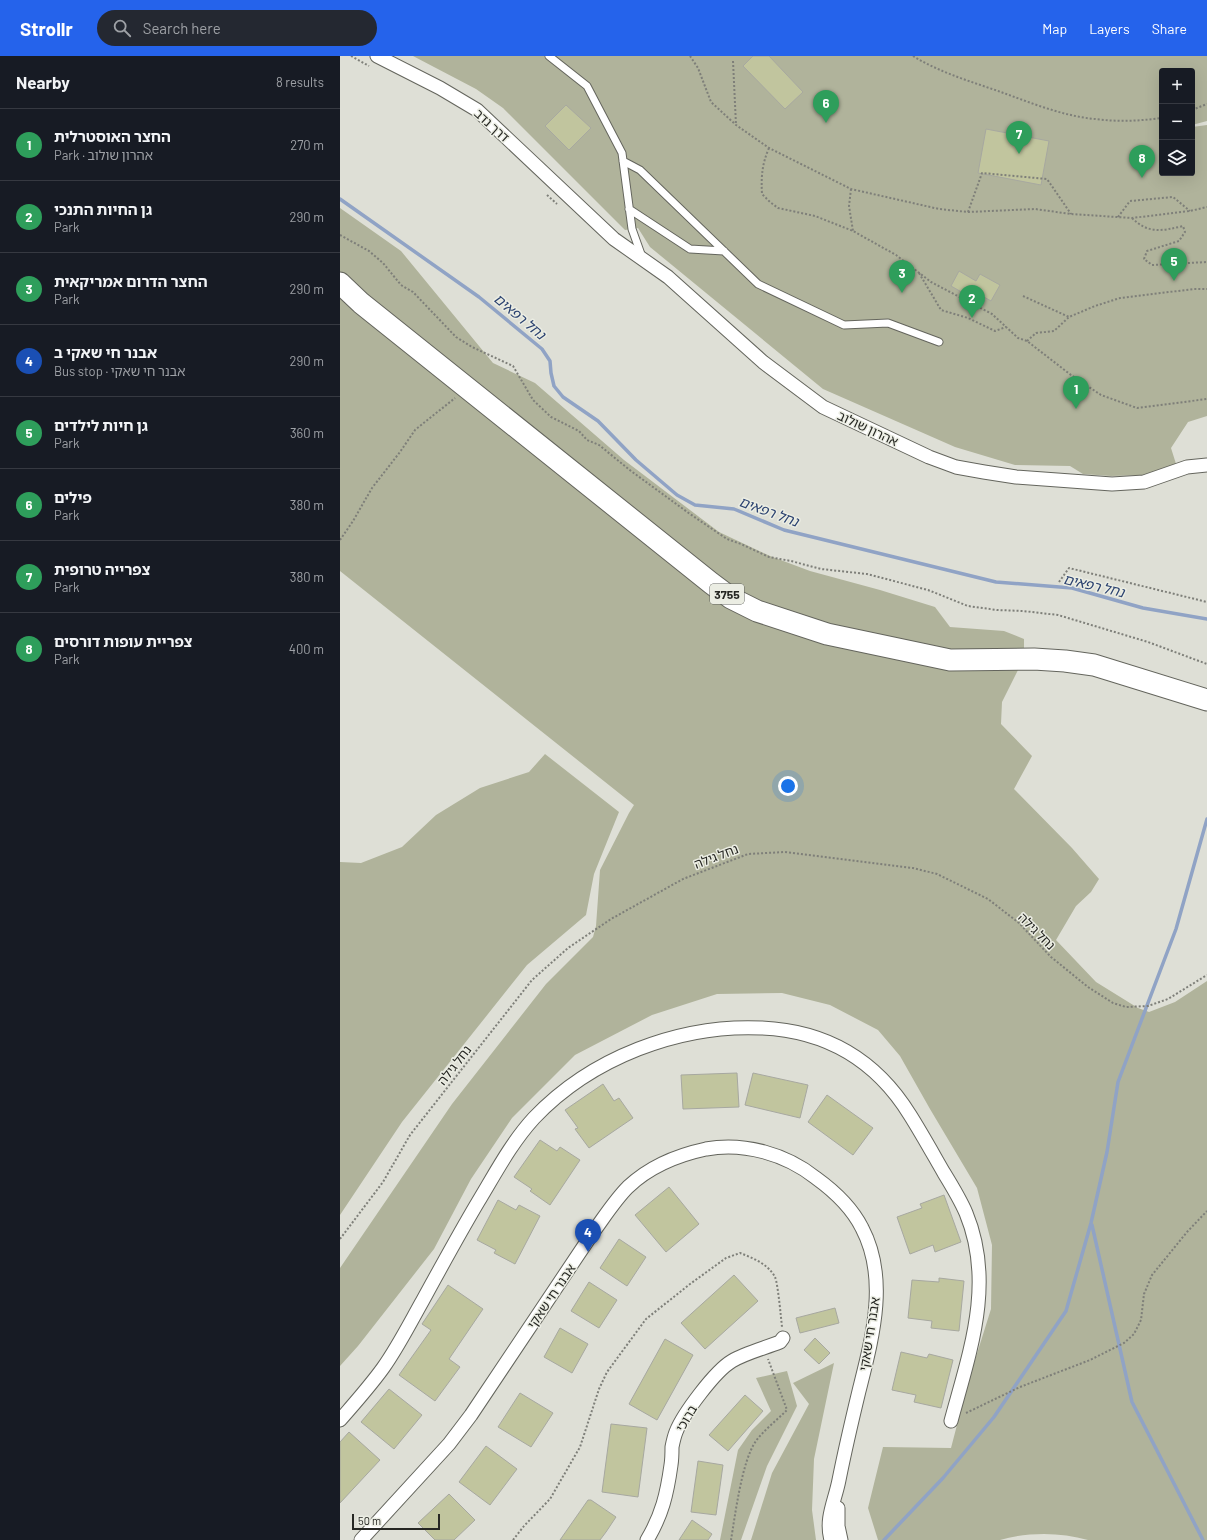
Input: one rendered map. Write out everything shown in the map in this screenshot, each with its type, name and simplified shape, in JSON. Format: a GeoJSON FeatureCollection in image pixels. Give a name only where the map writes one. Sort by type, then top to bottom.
{"type":"FeatureCollection","features":[{"type":"Feature","properties":{"kind":"main road","name":"3755"},"geometry":{"type":"LineString","coordinates":[[340,283],[361,303],[466,388],[711,583],[731,598],[757,611],[827,634],[950,660],[1034,659],[1094,665],[1207,700]]}},
{"type":"Feature","properties":{"kind":"street","name":"דרך נדב"},"geometry":{"type":"LineString","coordinates":[[374,61],[440,88],[477,110],[590,217]]}},
{"type":"Feature","properties":{"kind":"street","name":"אהרון שולוב"},"geometry":{"type":"LineString","coordinates":[[590,217],[614,239],[668,277],[763,362],[823,407],[928,456],[956,467],[1016,477],[1112,484],[1144,482],[1187,467],[1207,465]]}},
{"type":"Feature","properties":{"kind":"street"},"geometry":{"type":"LineString","coordinates":[[340,1420],[384,1367],[499,1168],[515,1142],[533,1120],[553,1101],[578,1082],[602,1066],[629,1053],[679,1036],[746,1027],[782,1030],[810,1036],[847,1050],[865,1062],[896,1095],[908,1112],[958,1196],[965,1210],[975,1242],[979,1269],[979,1297],[974,1337],[950,1421]]}},
{"type":"Feature","properties":{"kind":"street","name":"אבנר חי שאקי"},"geometry":{"type":"LineString","coordinates":[[361,1540],[449,1444],[471,1415],[594,1231],[628,1187],[642,1176],[676,1157],[713,1148],[730,1147],[762,1151],[780,1157],[805,1170],[842,1200],[857,1220],[868,1241],[875,1272],[876,1306],[869,1350],[829,1520],[831,1540]]}},
{"type":"Feature","properties":{"kind":"street","name":"ברוכי"},"geometry":{"type":"LineString","coordinates":[[647,1540],[662,1511],[672,1464],[672,1447],[682,1420],[704,1389],[731,1361],[780,1342],[783,1338]]}},
{"type":"Feature","properties":{"kind":"street","name":"אבנר חי שאקי"},"geometry":{"type":"LineString","coordinates":[[838,1484],[838,1516],[841,1540]]}},
{"type":"Feature","properties":{"kind":"lane"},"geometry":{"type":"LineString","coordinates":[[549,56],[587,86],[622,153],[632,229],[643,259]]}},
{"type":"Feature","properties":{"kind":"lane"},"geometry":{"type":"LineString","coordinates":[[623,161],[640,170],[758,284],[844,325],[888,323],[939,342]]}},
{"type":"Feature","properties":{"kind":"lane"},"geometry":{"type":"LineString","coordinates":[[629,209],[690,249],[724,251]]}},
{"type":"Feature","properties":{"kind":"path"},"geometry":{"type":"LineString","coordinates":[[351,56],[374,61]]}},
{"type":"Feature","properties":{"kind":"path"},"geometry":{"type":"LineString","coordinates":[[690,56],[698,68],[711,102],[736,125],[769,148],[851,189],[938,209],[968,212],[1034,209],[1071,214],[1132,218],[1190,211],[1207,207]]}},
{"type":"Feature","properties":{"kind":"path"},"geometry":{"type":"LineString","coordinates":[[913,56],[926,64],[967,80],[1064,113],[1094,119],[1127,122],[1159,118]]}},
{"type":"Feature","properties":{"kind":"path"},"geometry":{"type":"LineString","coordinates":[[733,61],[736,125]]}},
{"type":"Feature","properties":{"kind":"path"},"geometry":{"type":"LineString","coordinates":[[1195,109],[1207,104]]}},
{"type":"Feature","properties":{"kind":"path"},"geometry":{"type":"LineString","coordinates":[[769,148],[761,173],[762,194],[778,208],[815,216],[853,232],[896,255],[931,282],[992,314],[1018,338],[1027,341],[1071,375],[1101,395],[1137,408],[1207,399]]}},
{"type":"Feature","properties":{"kind":"path"},"geometry":{"type":"LineString","coordinates":[[968,212],[982,174],[1047,179],[1071,214]]}},
{"type":"Feature","properties":{"kind":"path"},"geometry":{"type":"LineString","coordinates":[[851,189],[849,206],[853,232]]}},
{"type":"Feature","properties":{"kind":"path"},"geometry":{"type":"LineString","coordinates":[[545,193],[561,208]]}},
{"type":"Feature","properties":{"kind":"path"},"geometry":{"type":"LineString","coordinates":[[1118,217],[1130,201],[1173,197],[1190,211]]}},
{"type":"Feature","properties":{"kind":"path"},"geometry":{"type":"LineString","coordinates":[[1132,218],[1139,226],[1156,230],[1183,226],[1185,232],[1178,241],[1147,251],[1144,259],[1152,266],[1206,261]]}},
{"type":"Feature","properties":{"kind":"path"},"geometry":{"type":"LineString","coordinates":[[340,235],[369,251],[383,263],[401,285],[413,292],[456,337],[472,347],[513,366],[533,400],[551,417],[578,431],[587,440],[602,447],[655,488],[727,539],[769,557],[820,569],[867,574],[928,590],[968,606],[1058,615],[1148,642],[1207,664]]}},
{"type":"Feature","properties":{"kind":"path"},"geometry":{"type":"LineString","coordinates":[[918,272],[930,295],[941,310],[968,318],[995,331],[1006,327]]}},
{"type":"Feature","properties":{"kind":"path"},"geometry":{"type":"LineString","coordinates":[[1027,341],[1036,333],[1054,331],[1069,317],[1095,306],[1120,298],[1175,291],[1207,290]]}},
{"type":"Feature","properties":{"kind":"path"},"geometry":{"type":"LineString","coordinates":[[1023,296],[1069,317]]}},
{"type":"Feature","properties":{"kind":"path"},"geometry":{"type":"LineString","coordinates":[[340,540],[372,488],[415,430],[466,388]]}},
{"type":"Feature","properties":{"kind":"path"},"geometry":{"type":"LineString","coordinates":[[1059,582],[1069,568],[1207,602]]}},
{"type":"Feature","properties":{"kind":"path","name":"נחל גילה"},"geometry":{"type":"LineString","coordinates":[[340,1239],[383,1182],[410,1135],[532,980],[568,948],[611,919],[683,879],[748,854],[785,852],[913,868],[937,874],[988,899],[1019,923],[1051,957],[1088,987],[1113,1003],[1126,1007],[1148,1006],[1168,999],[1207,975]]}},
{"type":"Feature","properties":{"kind":"path"},"geometry":{"type":"LineString","coordinates":[[950,1421],[1020,1387],[1090,1360],[1124,1343],[1134,1334],[1141,1320],[1144,1294],[1152,1275],[1187,1232],[1207,1211]]}},
{"type":"Feature","properties":{"kind":"path"},"geometry":{"type":"LineString","coordinates":[[513,1540],[524,1526],[550,1499],[580,1447],[599,1388],[610,1366],[646,1319],[690,1284],[726,1258],[740,1253],[756,1259],[776,1278],[783,1338]]}},
{"type":"Feature","properties":{"kind":"path"},"geometry":{"type":"LineString","coordinates":[[731,1540],[745,1469],[755,1441],[787,1410],[764,1348]]}},
{"type":"Feature","properties":{"kind":"green space"},"geometry":{"type":"Polygon","coordinates":[[[413,56],[1207,56],[1207,121],[1195,124],[1195,68],[1159,68],[1159,176],[1195,176],[1195,127],[1207,125],[1207,416],[1188,422],[1171,448],[1177,467],[1145,475],[1111,476],[1083,474],[1070,466],[1015,465],[955,447],[823,389],[650,247],[638,228],[625,230],[503,108],[476,89],[413,56]]]}},
{"type":"Feature","properties":{"kind":"green space"},"geometry":{"type":"Polygon","coordinates":[[[340,208],[401,251],[493,363],[535,383],[624,460],[719,532],[770,556],[810,571],[935,607],[950,627],[1004,631],[1024,639],[1024,658],[1002,702],[1001,724],[1032,756],[1014,789],[1072,848],[1099,879],[1091,892],[1076,906],[1056,940],[1096,982],[1138,1008],[1149,1012],[1175,1002],[1207,981],[1207,1540],[1088,1540],[1055,1534],[1033,1534],[1000,1540],[878,1540],[868,1508],[883,1447],[951,1448],[969,1379],[991,1309],[992,1245],[977,1188],[900,1056],[878,1030],[830,1005],[782,993],[717,994],[652,1015],[575,1055],[512,1118],[471,1179],[434,1249],[358,1346],[340,1366],[340,1268],[452,1104],[546,984],[593,937],[596,926],[600,870],[634,805],[340,571],[340,208]]]}},
{"type":"Feature","properties":{"kind":"green space"},"geometry":{"type":"Polygon","coordinates":[[[545,754],[619,812],[594,874],[586,915],[527,965],[402,1122],[340,1215],[340,862],[361,863],[402,847],[436,815],[480,788],[529,772],[545,754]]]}},
{"type":"Feature","properties":{"kind":"green space"},"geometry":{"type":"Polygon","coordinates":[[[834,1363],[814,1459],[812,1510],[816,1540],[751,1540],[772,1473],[809,1404],[793,1383],[834,1363]]]}},
{"type":"Feature","properties":{"kind":"green space"},"geometry":{"type":"Polygon","coordinates":[[[787,1371],[797,1406],[767,1466],[741,1540],[720,1540],[738,1450],[752,1430],[771,1411],[756,1378],[787,1371]]]}},
{"type":"Feature","properties":{"kind":"building"},"geometry":{"type":"Polygon","coordinates":[[[753,56],[769,56],[803,92],[785,109],[743,66],[753,56]]]}},
{"type":"Feature","properties":{"kind":"building"},"geometry":{"type":"Polygon","coordinates":[[[566,105],[591,128],[569,150],[545,126],[566,105]]]}},
{"type":"Feature","properties":{"kind":"building"},"geometry":{"type":"Polygon","coordinates":[[[986,129],[1049,141],[1041,185],[978,173],[986,129]]]}},
{"type":"Feature","properties":{"kind":"building"},"geometry":{"type":"Polygon","coordinates":[[[959,271],[976,281],[980,274],[1000,285],[991,301],[975,292],[972,298],[951,286],[959,271]]]}},
{"type":"Feature","properties":{"kind":"building"},"geometry":{"type":"Polygon","coordinates":[[[737,1073],[739,1107],[683,1109],[681,1075],[737,1073]]]}},
{"type":"Feature","properties":{"kind":"building"},"geometry":{"type":"Polygon","coordinates":[[[753,1073],[808,1085],[800,1118],[745,1105],[753,1073]]]}},
{"type":"Feature","properties":{"kind":"building"},"geometry":{"type":"Polygon","coordinates":[[[603,1084],[614,1101],[619,1098],[633,1118],[589,1148],[575,1129],[578,1128],[565,1110],[603,1084]]]}},
{"type":"Feature","properties":{"kind":"building"},"geometry":{"type":"Polygon","coordinates":[[[827,1095],[873,1128],[853,1155],[808,1122],[827,1095]]]}},
{"type":"Feature","properties":{"kind":"building"},"geometry":{"type":"Polygon","coordinates":[[[540,1140],[557,1151],[560,1147],[580,1160],[550,1205],[530,1191],[532,1189],[514,1177],[540,1140]]]}},
{"type":"Feature","properties":{"kind":"building"},"geometry":{"type":"Polygon","coordinates":[[[669,1187],[699,1224],[666,1252],[635,1215],[669,1187]]]}},
{"type":"Feature","properties":{"kind":"building"},"geometry":{"type":"Polygon","coordinates":[[[944,1195],[961,1242],[935,1252],[933,1245],[910,1254],[897,1217],[922,1208],[920,1204],[944,1195]]]}},
{"type":"Feature","properties":{"kind":"building"},"geometry":{"type":"Polygon","coordinates":[[[498,1200],[516,1210],[519,1205],[540,1216],[515,1264],[494,1253],[496,1250],[477,1240],[498,1200]]]}},
{"type":"Feature","properties":{"kind":"building"},"geometry":{"type":"Polygon","coordinates":[[[619,1239],[646,1257],[627,1286],[600,1268],[619,1239]]]}},
{"type":"Feature","properties":{"kind":"building"},"geometry":{"type":"Polygon","coordinates":[[[734,1275],[758,1301],[705,1349],[681,1323],[734,1275]]]}},
{"type":"Feature","properties":{"kind":"building"},"geometry":{"type":"Polygon","coordinates":[[[939,1278],[964,1281],[959,1331],[931,1328],[932,1321],[908,1318],[912,1280],[939,1282],[939,1278]]]}},
{"type":"Feature","properties":{"kind":"building"},"geometry":{"type":"Polygon","coordinates":[[[589,1282],[617,1300],[599,1328],[571,1311],[589,1282]]]}},
{"type":"Feature","properties":{"kind":"building"},"geometry":{"type":"Polygon","coordinates":[[[448,1285],[483,1309],[449,1359],[460,1367],[435,1401],[399,1375],[431,1330],[422,1324],[448,1285]]]}},
{"type":"Feature","properties":{"kind":"building"},"geometry":{"type":"Polygon","coordinates":[[[835,1308],[839,1323],[800,1333],[796,1318],[835,1308]]]}},
{"type":"Feature","properties":{"kind":"building"},"geometry":{"type":"Polygon","coordinates":[[[560,1328],[588,1344],[572,1373],[544,1357],[560,1328]]]}},
{"type":"Feature","properties":{"kind":"building"},"geometry":{"type":"Polygon","coordinates":[[[815,1338],[830,1353],[819,1364],[804,1350],[815,1338]]]}},
{"type":"Feature","properties":{"kind":"building"},"geometry":{"type":"Polygon","coordinates":[[[665,1339],[693,1355],[657,1420],[629,1404],[665,1339]]]}},
{"type":"Feature","properties":{"kind":"building"},"geometry":{"type":"Polygon","coordinates":[[[901,1352],[927,1358],[929,1354],[953,1360],[941,1408],[914,1402],[916,1395],[892,1390],[901,1352]]]}},
{"type":"Feature","properties":{"kind":"building"},"geometry":{"type":"Polygon","coordinates":[[[389,1389],[422,1415],[394,1449],[361,1422],[389,1389]]]}},
{"type":"Feature","properties":{"kind":"building"},"geometry":{"type":"Polygon","coordinates":[[[520,1393],[553,1413],[531,1447],[498,1427],[520,1393]]]}},
{"type":"Feature","properties":{"kind":"building"},"geometry":{"type":"Polygon","coordinates":[[[745,1395],[763,1411],[728,1451],[709,1435],[745,1395]]]}},
{"type":"Feature","properties":{"kind":"building"},"geometry":{"type":"Polygon","coordinates":[[[611,1424],[647,1428],[638,1497],[602,1492],[611,1424]]]}},
{"type":"Feature","properties":{"kind":"building"},"geometry":{"type":"Polygon","coordinates":[[[349,1432],[380,1460],[340,1503],[340,1442],[349,1432]]]}},
{"type":"Feature","properties":{"kind":"building"},"geometry":{"type":"Polygon","coordinates":[[[486,1446],[517,1469],[490,1505],[459,1482],[486,1446]]]}},
{"type":"Feature","properties":{"kind":"building"},"geometry":{"type":"Polygon","coordinates":[[[698,1461],[723,1465],[716,1515],[691,1512],[698,1461]]]}},
{"type":"Feature","properties":{"kind":"building"},"geometry":{"type":"Polygon","coordinates":[[[449,1494],[475,1520],[454,1540],[435,1540],[418,1523],[449,1494]]]}},
{"type":"Feature","properties":{"kind":"building"},"geometry":{"type":"Polygon","coordinates":[[[588,1500],[591,1500],[616,1517],[606,1532],[600,1540],[560,1540],[588,1500]]]}},
{"type":"Feature","properties":{"kind":"building"},"geometry":{"type":"Polygon","coordinates":[[[692,1520],[712,1534],[708,1540],[679,1540],[692,1520]]]}},
{"type":"Feature","properties":{"kind":"waterway","name":"נחל רפאים"},"geometry":{"type":"LineString","coordinates":[[340,199],[479,297],[542,349],[550,361],[554,386],[563,397],[598,421],[636,460],[677,495],[695,505],[734,509],[784,530],[996,582],[1072,588],[1143,608],[1207,619]]}},
{"type":"Feature","properties":{"kind":"waterway"},"geometry":{"type":"LineString","coordinates":[[884,1540],[943,1478],[994,1417],[1066,1311],[1091,1223],[1107,1152],[1118,1082],[1176,929],[1207,819]]}},
{"type":"Feature","properties":{"kind":"waterway"},"geometry":{"type":"LineString","coordinates":[[1092,1225],[1132,1402],[1203,1540]]}},
{"type":"Feature","properties":{"kind":"place","name":"פילים"},"geometry":{"type":"Point","coordinates":[826,123]}},
{"type":"Feature","properties":{"kind":"place","name":"צפרייה טרופית"},"geometry":{"type":"Point","coordinates":[1019,154]}},
{"type":"Feature","properties":{"kind":"place","name":"צפריית עופות דורסים"},"geometry":{"type":"Point","coordinates":[1142,178]}},
{"type":"Feature","properties":{"kind":"place","name":"גן חיות לילדים"},"geometry":{"type":"Point","coordinates":[1174,281]}},
{"type":"Feature","properties":{"kind":"place","name":"החצר הדרום אמריקאית"},"geometry":{"type":"Point","coordinates":[902,293]}},
{"type":"Feature","properties":{"kind":"place","name":"גן החיות התנכי"},"geometry":{"type":"Point","coordinates":[972,318]}},
{"type":"Feature","properties":{"kind":"place","name":"החצר האוסטרלית"},"geometry":{"type":"Point","coordinates":[1076,409]}},
{"type":"Feature","properties":{"kind":"place","name":"אבנר חי שאקי ב"},"geometry":{"type":"Point","coordinates":[588,1252]}}]}
